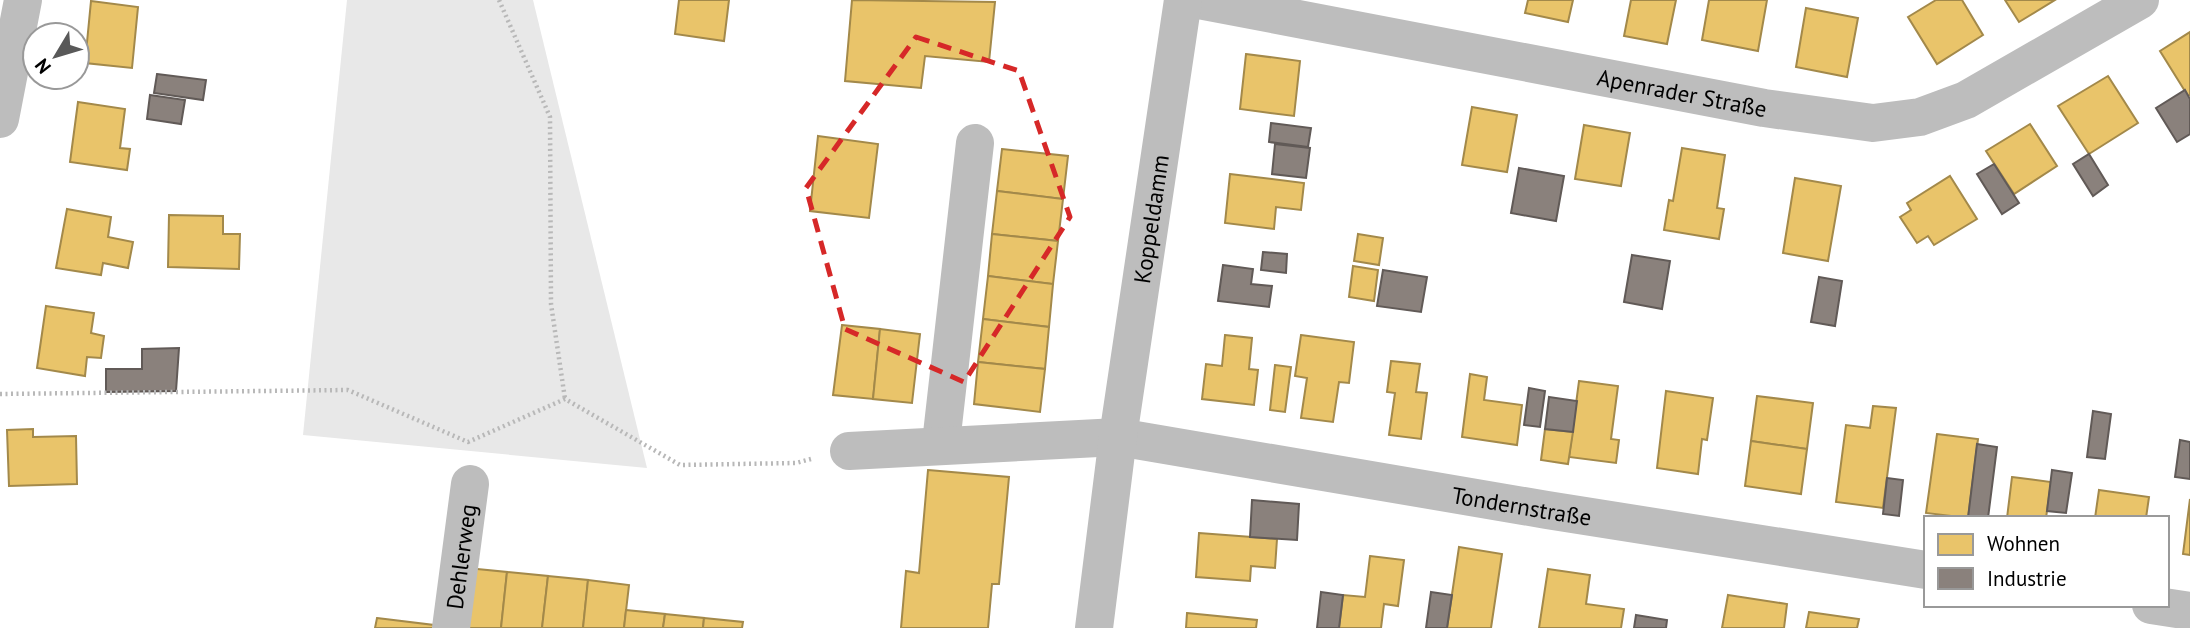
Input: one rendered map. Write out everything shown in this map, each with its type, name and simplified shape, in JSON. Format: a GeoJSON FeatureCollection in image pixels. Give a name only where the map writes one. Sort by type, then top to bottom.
{"type":"FeatureCollection","features":[{"type":"Feature","properties":{"kind":"street"},"geometry":{"type":"LineString","coordinates":[[0,119],[23,0]]}},
{"type":"Feature","properties":{"kind":"street","name":"Koppeldamm"},"geometry":{"type":"LineString","coordinates":[[1094,628],[1118,436],[1183,0]]}},
{"type":"Feature","properties":{"kind":"street","name":"Apenrader Straße"},"geometry":{"type":"LineString","coordinates":[[1199,0],[1764,108],[1873,122],[1920,117],[1966,100],[2140,0]]}},
{"type":"Feature","properties":{"kind":"street"},"geometry":{"type":"LineString","coordinates":[[941,443],[975,143]]}},
{"type":"Feature","properties":{"kind":"street"},"geometry":{"type":"LineString","coordinates":[[849,451],[941,443],[1118,436]]}},
{"type":"Feature","properties":{"kind":"street","name":"Tondernstraße"},"geometry":{"type":"LineString","coordinates":[[1118,436],[1560,512],[1924,570]]}},
{"type":"Feature","properties":{"kind":"street","name":"Dehlerweg"},"geometry":{"type":"LineString","coordinates":[[451,628],[470,484]]}},
{"type":"Feature","properties":{"kind":"street"},"geometry":{"type":"LineString","coordinates":[[2164,607],[2190,611]]}},
{"type":"Feature","properties":{"kind":"path"},"geometry":{"type":"LineString","coordinates":[[499,0],[550,117],[551,304],[565,400]]}},
{"type":"Feature","properties":{"kind":"path"},"geometry":{"type":"LineString","coordinates":[[0,394],[348,390],[468,442],[565,400]]}},
{"type":"Feature","properties":{"kind":"path"},"geometry":{"type":"LineString","coordinates":[[565,400],[680,465],[796,463],[849,451]]}},
{"type":"Feature","properties":{"kind":"highlighted area"},"geometry":{"type":"Polygon","coordinates":[[[916,37],[1019,71],[1070,217],[964,382],[845,329],[806,188],[916,37]]]}},
{"type":"Feature","properties":{"kind":"shaded area"},"geometry":{"type":"Polygon","coordinates":[[[347,0],[533,0],[647,468],[303,435],[347,0]]]}},
{"type":"Feature","properties":{"kind":"building: Wohnen"},"geometry":{"type":"Polygon","coordinates":[[[679,0],[729,0],[724,41],[675,34],[679,0]]]}},
{"type":"Feature","properties":{"kind":"building: Wohnen"},"geometry":{"type":"Polygon","coordinates":[[[852,0],[995,2],[989,62],[925,56],[921,88],[845,81],[852,0]]]}},
{"type":"Feature","properties":{"kind":"building: Wohnen"},"geometry":{"type":"Polygon","coordinates":[[[1528,0],[1573,0],[1568,22],[1525,13],[1528,0]]]}},
{"type":"Feature","properties":{"kind":"building: Wohnen"},"geometry":{"type":"Polygon","coordinates":[[[1631,0],[1676,0],[1667,44],[1624,36],[1631,0]]]}},
{"type":"Feature","properties":{"kind":"building: Wohnen"},"geometry":{"type":"Polygon","coordinates":[[[1709,0],[1767,0],[1758,51],[1702,40],[1709,0]]]}},
{"type":"Feature","properties":{"kind":"building: Wohnen"},"geometry":{"type":"Polygon","coordinates":[[[1936,0],[1962,0],[1983,35],[1937,64],[1908,17],[1936,0]]]}},
{"type":"Feature","properties":{"kind":"building: Wohnen"},"geometry":{"type":"Polygon","coordinates":[[[2005,0],[2055,0],[2019,22],[2005,0]]]}},
{"type":"Feature","properties":{"kind":"building: Wohnen"},"geometry":{"type":"Polygon","coordinates":[[[91,1],[138,7],[132,68],[91,64],[91,1]]]}},
{"type":"Feature","properties":{"kind":"building: Wohnen"},"geometry":{"type":"Polygon","coordinates":[[[1806,8],[1858,18],[1847,77],[1796,67],[1806,8]]]}},
{"type":"Feature","properties":{"kind":"building: Wohnen"},"geometry":{"type":"Polygon","coordinates":[[[2190,32],[2190,95],[2188,96],[2160,51],[2190,32]]]}},
{"type":"Feature","properties":{"kind":"building: Wohnen"},"geometry":{"type":"Polygon","coordinates":[[[1246,54],[1300,61],[1294,116],[1240,109],[1246,54]]]}},
{"type":"Feature","properties":{"kind":"building: Wohnen"},"geometry":{"type":"Polygon","coordinates":[[[2108,76],[2138,123],[2089,154],[2058,106],[2108,76]]]}},
{"type":"Feature","properties":{"kind":"building: Wohnen"},"geometry":{"type":"Polygon","coordinates":[[[78,102],[125,109],[120,148],[130,149],[127,170],[70,162],[78,102]]]}},
{"type":"Feature","properties":{"kind":"building: Wohnen"},"geometry":{"type":"Polygon","coordinates":[[[1472,107],[1517,115],[1507,172],[1462,165],[1472,107]]]}},
{"type":"Feature","properties":{"kind":"building: Wohnen"},"geometry":{"type":"Polygon","coordinates":[[[2030,124],[2057,166],[2014,194],[1986,151],[2030,124]]]}},
{"type":"Feature","properties":{"kind":"building: Wohnen"},"geometry":{"type":"Polygon","coordinates":[[[1584,125],[1630,133],[1621,186],[1575,179],[1584,125]]]}},
{"type":"Feature","properties":{"kind":"building: Wohnen"},"geometry":{"type":"Polygon","coordinates":[[[818,136],[878,144],[869,218],[810,211],[818,136]]]}},
{"type":"Feature","properties":{"kind":"building: Wohnen"},"geometry":{"type":"Polygon","coordinates":[[[1682,148],[1725,155],[1717,208],[1724,209],[1719,239],[1664,230],[1669,200],[1673,201],[1682,148]]]}},
{"type":"Feature","properties":{"kind":"building: Wohnen"},"geometry":{"type":"Polygon","coordinates":[[[1002,149],[1068,156],[1063,199],[997,191],[1002,149]]]}},
{"type":"Feature","properties":{"kind":"building: Wohnen"},"geometry":{"type":"Polygon","coordinates":[[[1230,174],[1304,183],[1301,210],[1276,207],[1274,229],[1225,223],[1230,174]]]}},
{"type":"Feature","properties":{"kind":"building: Wohnen"},"geometry":{"type":"Polygon","coordinates":[[[1950,176],[1977,219],[1934,245],[1928,236],[1917,243],[1900,217],[1911,210],[1907,203],[1950,176]]]}},
{"type":"Feature","properties":{"kind":"building: Wohnen"},"geometry":{"type":"Polygon","coordinates":[[[1795,178],[1841,186],[1828,261],[1783,253],[1795,178]]]}},
{"type":"Feature","properties":{"kind":"building: Wohnen"},"geometry":{"type":"Polygon","coordinates":[[[997,191],[1063,199],[1058,241],[992,234],[997,191]]]}},
{"type":"Feature","properties":{"kind":"building: Wohnen"},"geometry":{"type":"Polygon","coordinates":[[[67,209],[111,217],[108,237],[133,242],[128,268],[103,263],[101,275],[56,268],[67,209]]]}},
{"type":"Feature","properties":{"kind":"building: Wohnen"},"geometry":{"type":"Polygon","coordinates":[[[169,215],[223,216],[223,234],[240,234],[239,269],[168,267],[169,215]]]}},
{"type":"Feature","properties":{"kind":"building: Wohnen"},"geometry":{"type":"Polygon","coordinates":[[[992,234],[1058,241],[1053,284],[988,276],[992,234]]]}},
{"type":"Feature","properties":{"kind":"building: Wohnen"},"geometry":{"type":"Polygon","coordinates":[[[1358,234],[1383,238],[1379,265],[1354,261],[1358,234]]]}},
{"type":"Feature","properties":{"kind":"building: Wohnen"},"geometry":{"type":"Polygon","coordinates":[[[1353,266],[1378,270],[1374,301],[1349,297],[1353,266]]]}},
{"type":"Feature","properties":{"kind":"building: Wohnen"},"geometry":{"type":"Polygon","coordinates":[[[988,276],[1053,284],[1049,327],[983,319],[988,276]]]}},
{"type":"Feature","properties":{"kind":"building: Wohnen"},"geometry":{"type":"Polygon","coordinates":[[[46,306],[94,313],[91,333],[104,336],[101,358],[87,357],[85,376],[37,368],[46,306]]]}},
{"type":"Feature","properties":{"kind":"building: Wohnen"},"geometry":{"type":"Polygon","coordinates":[[[983,319],[1049,327],[1045,369],[978,362],[983,319]]]}},
{"type":"Feature","properties":{"kind":"building: Wohnen"},"geometry":{"type":"Polygon","coordinates":[[[842,325],[880,329],[873,399],[833,395],[842,325]]]}},
{"type":"Feature","properties":{"kind":"building: Wohnen"},"geometry":{"type":"Polygon","coordinates":[[[880,329],[920,334],[912,403],[873,399],[880,329]]]}},
{"type":"Feature","properties":{"kind":"building: Wohnen"},"geometry":{"type":"Polygon","coordinates":[[[1225,335],[1252,338],[1249,369],[1258,370],[1254,405],[1202,399],[1206,364],[1222,366],[1225,335]]]}},
{"type":"Feature","properties":{"kind":"building: Wohnen"},"geometry":{"type":"Polygon","coordinates":[[[1301,335],[1354,342],[1349,383],[1339,382],[1333,422],[1301,418],[1307,378],[1295,376],[1301,335]]]}},
{"type":"Feature","properties":{"kind":"building: Wohnen"},"geometry":{"type":"Polygon","coordinates":[[[1391,361],[1420,364],[1416,392],[1427,393],[1421,439],[1389,435],[1395,393],[1387,392],[1391,361]]]}},
{"type":"Feature","properties":{"kind":"building: Wohnen"},"geometry":{"type":"Polygon","coordinates":[[[978,362],[1045,369],[1040,412],[974,404],[978,362]]]}},
{"type":"Feature","properties":{"kind":"building: Wohnen"},"geometry":{"type":"Polygon","coordinates":[[[1275,365],[1291,367],[1285,412],[1270,410],[1275,365]]]}},
{"type":"Feature","properties":{"kind":"building: Wohnen"},"geometry":{"type":"Polygon","coordinates":[[[1470,374],[1487,377],[1484,400],[1522,405],[1517,445],[1462,437],[1470,374]]]}},
{"type":"Feature","properties":{"kind":"building: Wohnen"},"geometry":{"type":"Polygon","coordinates":[[[1579,381],[1618,386],[1611,439],[1619,440],[1616,463],[1569,457],[1579,381]]]}},
{"type":"Feature","properties":{"kind":"building: Wohnen"},"geometry":{"type":"Polygon","coordinates":[[[1666,391],[1713,398],[1707,440],[1702,439],[1698,474],[1657,468],[1666,391]]]}},
{"type":"Feature","properties":{"kind":"building: Wohnen"},"geometry":{"type":"Polygon","coordinates":[[[1757,396],[1813,403],[1807,449],[1751,441],[1757,396]]]}},
{"type":"Feature","properties":{"kind":"building: Wohnen"},"geometry":{"type":"Polygon","coordinates":[[[1873,406],[1896,408],[1883,508],[1836,502],[1846,425],[1870,428],[1873,406]]]}},
{"type":"Feature","properties":{"kind":"building: Wohnen"},"geometry":{"type":"Polygon","coordinates":[[[33,429],[33,437],[76,436],[77,484],[9,486],[7,430],[33,429]]]}},
{"type":"Feature","properties":{"kind":"building: Wohnen"},"geometry":{"type":"Polygon","coordinates":[[[1545,429],[1573,432],[1568,464],[1541,460],[1545,429]]]}},
{"type":"Feature","properties":{"kind":"building: Wohnen"},"geometry":{"type":"Polygon","coordinates":[[[1937,434],[1978,439],[1968,516],[1926,513],[1937,434]]]}},
{"type":"Feature","properties":{"kind":"building: Wohnen"},"geometry":{"type":"Polygon","coordinates":[[[1751,441],[1807,449],[1801,494],[1745,486],[1751,441]]]}},
{"type":"Feature","properties":{"kind":"building: Wohnen"},"geometry":{"type":"Polygon","coordinates":[[[928,470],[1009,477],[999,584],[992,584],[988,628],[901,628],[906,571],[919,573],[928,470]]]}},
{"type":"Feature","properties":{"kind":"building: Wohnen"},"geometry":{"type":"Polygon","coordinates":[[[2012,477],[2051,482],[2046,516],[2007,516],[2012,477]]]}},
{"type":"Feature","properties":{"kind":"building: Wohnen"},"geometry":{"type":"Polygon","coordinates":[[[2099,490],[2149,497],[2146,516],[2095,516],[2099,490]]]}},
{"type":"Feature","properties":{"kind":"building: Wohnen"},"geometry":{"type":"Polygon","coordinates":[[[2190,499],[2190,555],[2183,554],[2190,499]]]}},
{"type":"Feature","properties":{"kind":"building: Wohnen"},"geometry":{"type":"Polygon","coordinates":[[[1199,533],[1277,539],[1275,568],[1251,566],[1250,581],[1196,577],[1199,533]]]}},
{"type":"Feature","properties":{"kind":"building: Wohnen"},"geometry":{"type":"Polygon","coordinates":[[[1459,547],[1502,554],[1491,628],[1447,628],[1459,547]]]}},
{"type":"Feature","properties":{"kind":"building: Wohnen"},"geometry":{"type":"Polygon","coordinates":[[[1370,556],[1404,560],[1398,606],[1384,604],[1381,628],[1339,628],[1343,595],[1365,597],[1370,556]]]}},
{"type":"Feature","properties":{"kind":"building: Wohnen"},"geometry":{"type":"Polygon","coordinates":[[[467,568],[507,572],[501,628],[460,628],[467,568]]]}},
{"type":"Feature","properties":{"kind":"building: Wohnen"},"geometry":{"type":"Polygon","coordinates":[[[1548,569],[1590,575],[1586,604],[1624,609],[1621,628],[1539,628],[1548,569]]]}},
{"type":"Feature","properties":{"kind":"building: Wohnen"},"geometry":{"type":"Polygon","coordinates":[[[507,572],[548,576],[542,628],[501,628],[507,572]]]}},
{"type":"Feature","properties":{"kind":"building: Wohnen"},"geometry":{"type":"Polygon","coordinates":[[[548,576],[588,580],[583,628],[542,628],[548,576]]]}},
{"type":"Feature","properties":{"kind":"building: Wohnen"},"geometry":{"type":"Polygon","coordinates":[[[588,580],[629,585],[624,628],[583,628],[588,580]]]}},
{"type":"Feature","properties":{"kind":"building: Wohnen"},"geometry":{"type":"Polygon","coordinates":[[[1728,595],[1787,604],[1784,628],[1722,628],[1728,595]]]}},
{"type":"Feature","properties":{"kind":"building: Wohnen"},"geometry":{"type":"Polygon","coordinates":[[[626,610],[665,614],[663,628],[624,628],[626,610]]]}},
{"type":"Feature","properties":{"kind":"building: Wohnen"},"geometry":{"type":"Polygon","coordinates":[[[1809,612],[1859,619],[1857,628],[1806,628],[1809,612]]]}},
{"type":"Feature","properties":{"kind":"building: Wohnen"},"geometry":{"type":"Polygon","coordinates":[[[1187,613],[1257,620],[1256,628],[1186,628],[1187,613]]]}},
{"type":"Feature","properties":{"kind":"building: Wohnen"},"geometry":{"type":"Polygon","coordinates":[[[665,614],[704,618],[703,628],[663,628],[665,614]]]}},
{"type":"Feature","properties":{"kind":"building: Wohnen"},"geometry":{"type":"Polygon","coordinates":[[[377,618],[442,626],[442,628],[375,628],[377,618]]]}},
{"type":"Feature","properties":{"kind":"building: Wohnen"},"geometry":{"type":"Polygon","coordinates":[[[704,618],[743,622],[742,628],[703,628],[704,618]]]}},
{"type":"Feature","properties":{"kind":"building: Industrie"},"geometry":{"type":"Polygon","coordinates":[[[157,74],[206,80],[203,100],[154,93],[157,74]]]}},
{"type":"Feature","properties":{"kind":"building: Industrie"},"geometry":{"type":"Polygon","coordinates":[[[2185,90],[2190,99],[2190,134],[2177,142],[2156,108],[2185,90]]]}},
{"type":"Feature","properties":{"kind":"building: Industrie"},"geometry":{"type":"Polygon","coordinates":[[[150,95],[185,100],[181,124],[147,119],[150,95]]]}},
{"type":"Feature","properties":{"kind":"building: Industrie"},"geometry":{"type":"Polygon","coordinates":[[[1271,123],[1311,128],[1308,147],[1269,142],[1271,123]]]}},
{"type":"Feature","properties":{"kind":"building: Industrie"},"geometry":{"type":"Polygon","coordinates":[[[1275,144],[1310,148],[1306,178],[1272,174],[1275,144]]]}},
{"type":"Feature","properties":{"kind":"building: Industrie"},"geometry":{"type":"Polygon","coordinates":[[[2089,154],[2108,185],[2093,196],[2073,164],[2089,154]]]}},
{"type":"Feature","properties":{"kind":"building: Industrie"},"geometry":{"type":"Polygon","coordinates":[[[1994,164],[2019,203],[2002,214],[1977,174],[1994,164]]]}},
{"type":"Feature","properties":{"kind":"building: Industrie"},"geometry":{"type":"Polygon","coordinates":[[[1519,168],[1564,176],[1556,221],[1511,213],[1519,168]]]}},
{"type":"Feature","properties":{"kind":"building: Industrie"},"geometry":{"type":"Polygon","coordinates":[[[1263,252],[1287,254],[1286,273],[1261,270],[1263,252]]]}},
{"type":"Feature","properties":{"kind":"building: Industrie"},"geometry":{"type":"Polygon","coordinates":[[[1632,255],[1670,261],[1662,309],[1624,302],[1632,255]]]}},
{"type":"Feature","properties":{"kind":"building: Industrie"},"geometry":{"type":"Polygon","coordinates":[[[1223,265],[1253,269],[1251,284],[1272,286],[1269,307],[1218,301],[1223,265]]]}},
{"type":"Feature","properties":{"kind":"building: Industrie"},"geometry":{"type":"Polygon","coordinates":[[[1383,270],[1427,277],[1421,312],[1377,306],[1383,270]]]}},
{"type":"Feature","properties":{"kind":"building: Industrie"},"geometry":{"type":"Polygon","coordinates":[[[1819,277],[1842,281],[1835,326],[1811,322],[1819,277]]]}},
{"type":"Feature","properties":{"kind":"building: Industrie"},"geometry":{"type":"Polygon","coordinates":[[[179,348],[176,391],[106,392],[106,369],[142,369],[142,349],[179,348]]]}},
{"type":"Feature","properties":{"kind":"building: Industrie"},"geometry":{"type":"Polygon","coordinates":[[[1529,388],[1545,391],[1540,427],[1524,425],[1529,388]]]}},
{"type":"Feature","properties":{"kind":"building: Industrie"},"geometry":{"type":"Polygon","coordinates":[[[1549,397],[1577,401],[1573,432],[1545,429],[1549,397]]]}},
{"type":"Feature","properties":{"kind":"building: Industrie"},"geometry":{"type":"Polygon","coordinates":[[[2093,411],[2111,414],[2105,459],[2087,457],[2093,411]]]}},
{"type":"Feature","properties":{"kind":"building: Industrie"},"geometry":{"type":"Polygon","coordinates":[[[2180,440],[2190,442],[2190,479],[2175,477],[2180,440]]]}},
{"type":"Feature","properties":{"kind":"building: Industrie"},"geometry":{"type":"Polygon","coordinates":[[[1977,444],[1997,447],[1988,516],[1968,516],[1977,444]]]}},
{"type":"Feature","properties":{"kind":"building: Industrie"},"geometry":{"type":"Polygon","coordinates":[[[2052,470],[2072,473],[2066,513],[2047,511],[2052,470]]]}},
{"type":"Feature","properties":{"kind":"building: Industrie"},"geometry":{"type":"Polygon","coordinates":[[[1887,478],[1903,480],[1899,516],[1883,514],[1887,478]]]}},
{"type":"Feature","properties":{"kind":"building: Industrie"},"geometry":{"type":"Polygon","coordinates":[[[1252,500],[1299,504],[1297,540],[1250,537],[1252,500]]]}},
{"type":"Feature","properties":{"kind":"building: Industrie"},"geometry":{"type":"Polygon","coordinates":[[[1321,592],[1343,595],[1339,628],[1317,628],[1321,592]]]}},
{"type":"Feature","properties":{"kind":"building: Industrie"},"geometry":{"type":"Polygon","coordinates":[[[1431,592],[1452,595],[1447,628],[1426,628],[1431,592]]]}},
{"type":"Feature","properties":{"kind":"building: Industrie"},"geometry":{"type":"Polygon","coordinates":[[[1636,615],[1667,620],[1666,628],[1634,628],[1636,615]]]}}]}
